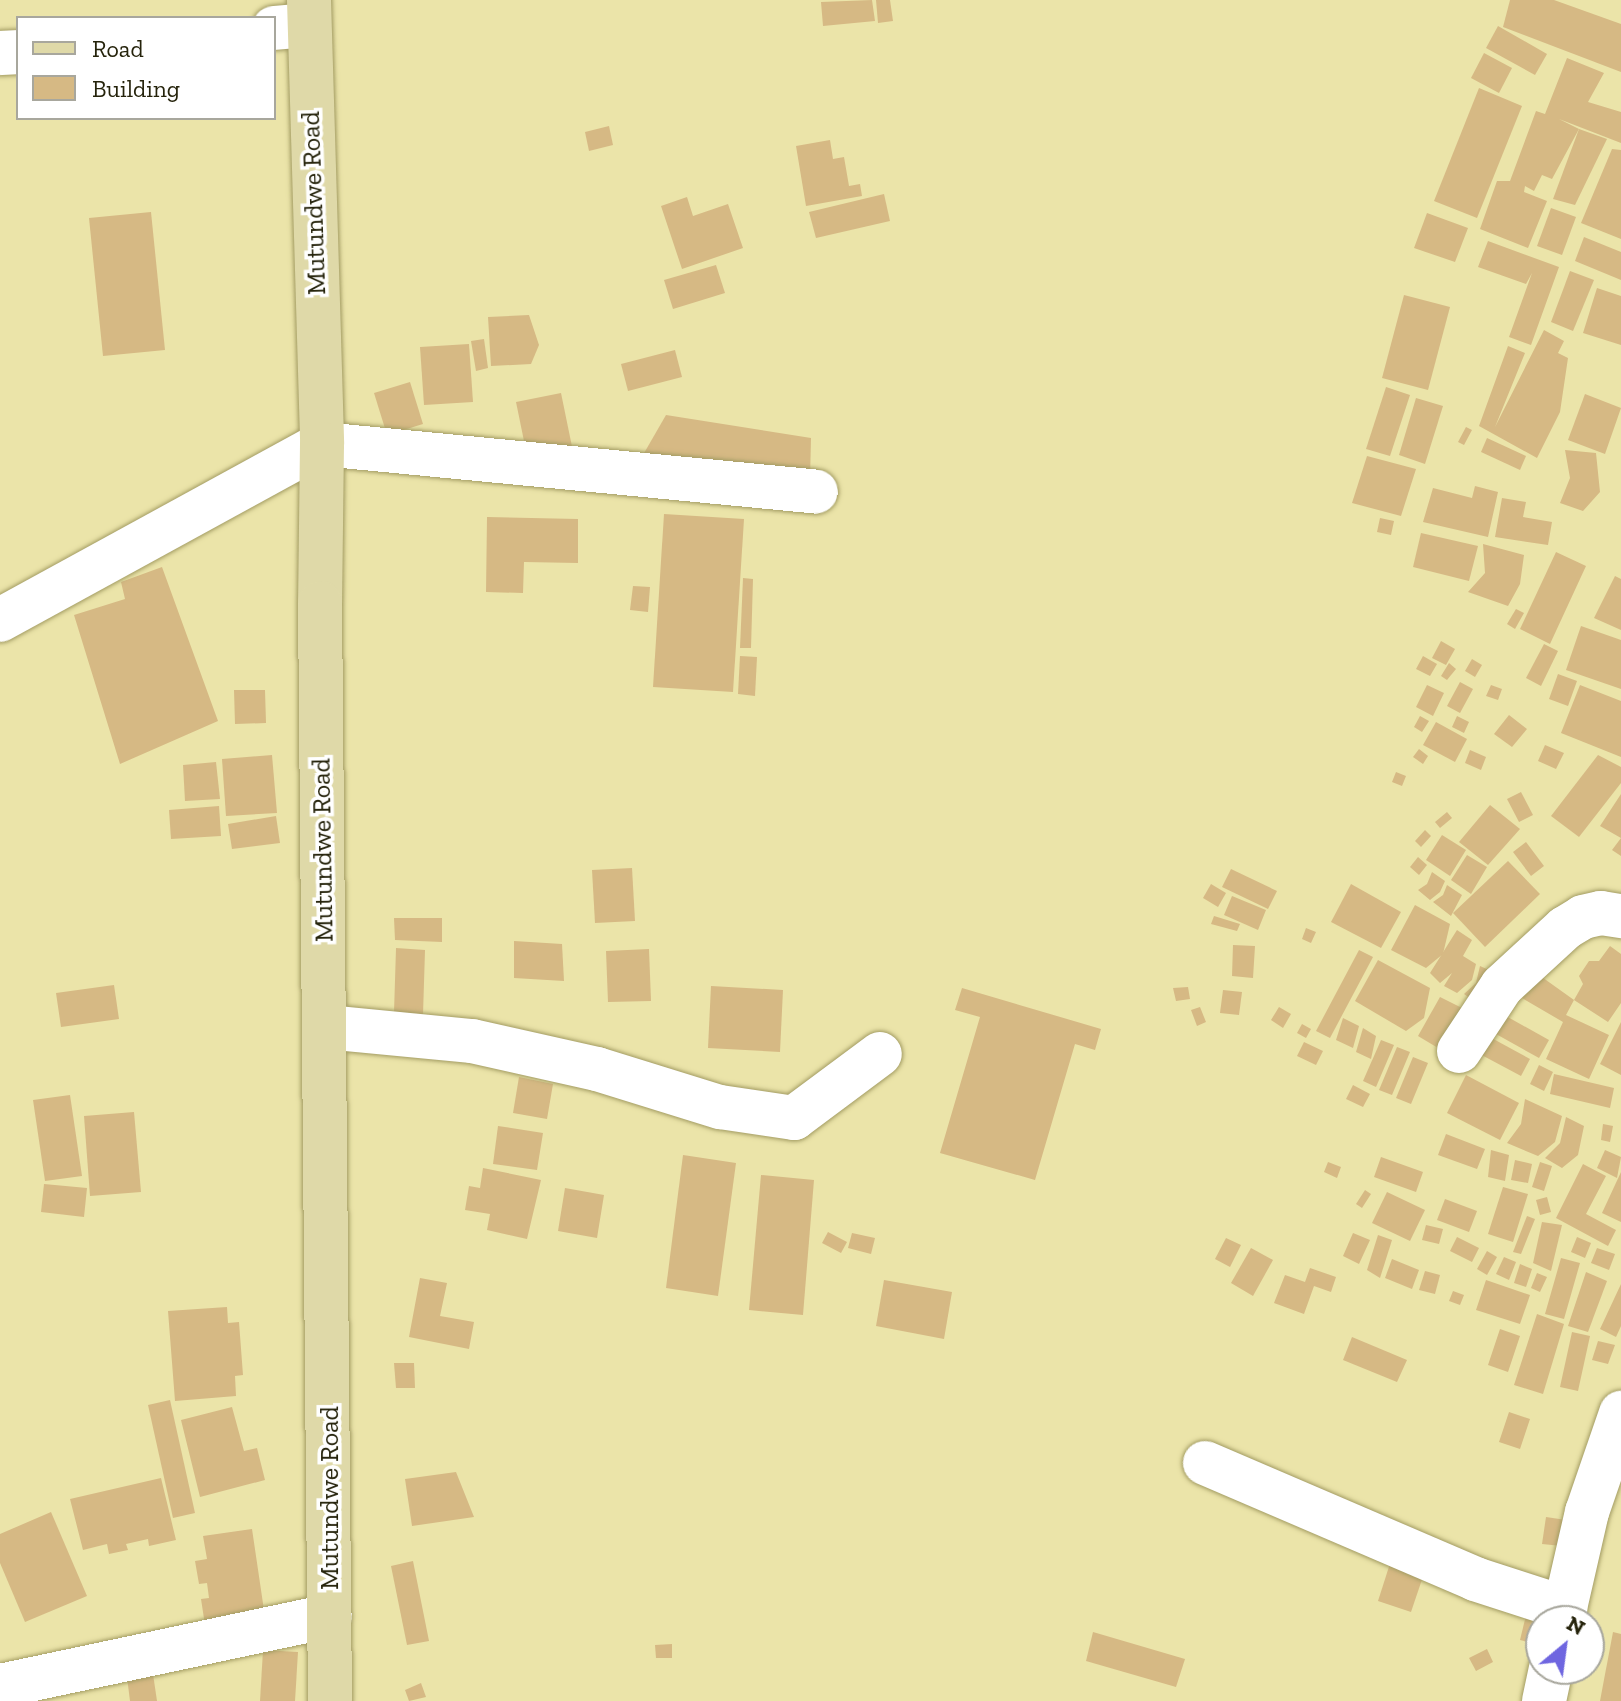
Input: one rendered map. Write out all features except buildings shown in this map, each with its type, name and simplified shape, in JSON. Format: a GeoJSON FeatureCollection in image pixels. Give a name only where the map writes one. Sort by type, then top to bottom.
{"type":"FeatureCollection","features":[{"type":"Feature","properties":{"kind":"main road","name":"Mutundwe Road"},"geometry":{"type":"LineString","coordinates":[[297,18],[322,444],[320,603],[330,1701]]}},
{"type":"Feature","properties":{"kind":"street"},"geometry":{"type":"LineString","coordinates":[[0,620],[322,444],[816,492]]}},
{"type":"Feature","properties":{"kind":"street"},"geometry":{"type":"LineString","coordinates":[[1459,1051],[1502,986],[1565,928],[1583,917],[1601,913],[1621,916]]}},
{"type":"Feature","properties":{"kind":"street"},"geometry":{"type":"LineString","coordinates":[[326,1027],[472,1041],[597,1069],[720,1107],[794,1118],[880,1054]]}},
{"type":"Feature","properties":{"kind":"street"},"geometry":{"type":"LineString","coordinates":[[1566,1605],[1587,1512],[1621,1413]]}},
{"type":"Feature","properties":{"kind":"street"},"geometry":{"type":"LineString","coordinates":[[1205,1463],[1539,1605]]}},
{"type":"Feature","properties":{"kind":"street"},"geometry":{"type":"LineString","coordinates":[[0,1686],[330,1616]]}}]}
